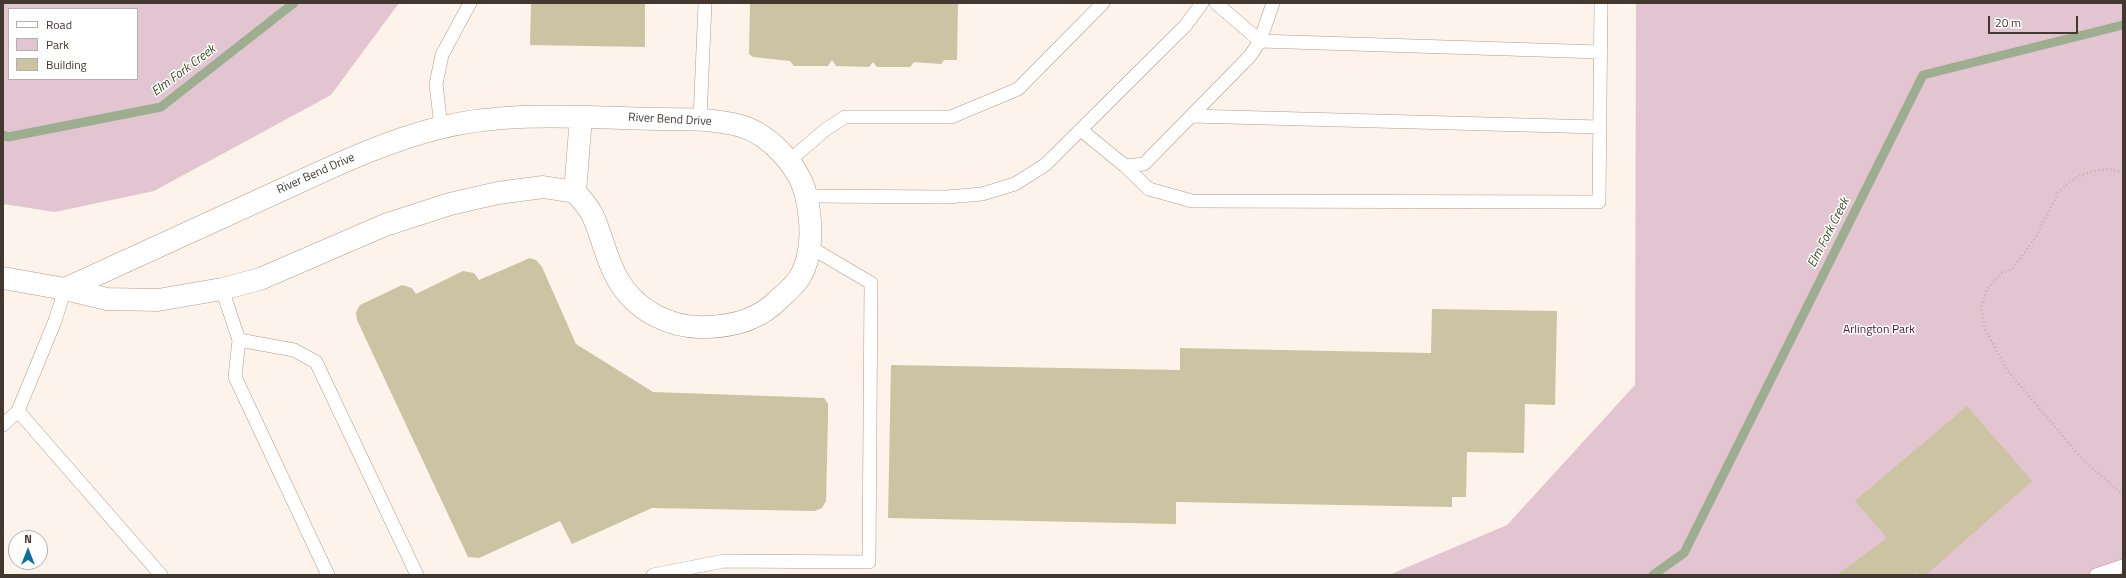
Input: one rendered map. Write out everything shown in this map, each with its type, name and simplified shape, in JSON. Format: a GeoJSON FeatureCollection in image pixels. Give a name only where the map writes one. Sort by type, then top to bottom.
{"type":"FeatureCollection","features":[{"type":"Feature","properties":{"kind":"street","name":"River Bend Drive"},"geometry":{"type":"LineString","coordinates":[[65,288],[359,155],[441,127],[514,116],[700,120],[743,126],[773,144],[789,161],[807,196],[810,223],[810,247],[800,276],[778,301],[755,318],[724,326],[694,328],[671,323],[664,321],[638,304],[618,280],[604,249],[592,214],[575,192]]}},
{"type":"Feature","properties":{"kind":"street"},"geometry":{"type":"LineString","coordinates":[[3,278],[65,288],[107,299],[158,300],[222,288],[260,278],[385,225],[450,204],[498,193],[543,187],[575,192],[581,118]]}},
{"type":"Feature","properties":{"kind":"lane"},"geometry":{"type":"LineString","coordinates":[[441,127],[436,84],[442,55],[470,3]]}},
{"type":"Feature","properties":{"kind":"lane"},"geometry":{"type":"LineString","coordinates":[[700,120],[705,3]]}},
{"type":"Feature","properties":{"kind":"lane"},"geometry":{"type":"LineString","coordinates":[[789,161],[825,130],[845,118],[951,117],[1018,89],[1103,3]]}},
{"type":"Feature","properties":{"kind":"lane"},"geometry":{"type":"LineString","coordinates":[[807,196],[947,197],[982,194],[1015,184],[1045,165],[1186,25],[1202,3]]}},
{"type":"Feature","properties":{"kind":"lane"},"geometry":{"type":"LineString","coordinates":[[1216,3],[1260,41],[1600,52]]}},
{"type":"Feature","properties":{"kind":"lane"},"geometry":{"type":"LineString","coordinates":[[1125,166],[1144,164],[1250,56],[1260,41],[1273,3]]}},
{"type":"Feature","properties":{"kind":"lane"},"geometry":{"type":"LineString","coordinates":[[1081,130],[1125,166],[1149,189],[1192,201],[1599,202],[1601,3]]}},
{"type":"Feature","properties":{"kind":"lane"},"geometry":{"type":"LineString","coordinates":[[1191,116],[1599,127]]}},
{"type":"Feature","properties":{"kind":"lane"},"geometry":{"type":"LineString","coordinates":[[653,575],[724,561],[869,562],[871,282],[810,247]]}},
{"type":"Feature","properties":{"kind":"lane"},"geometry":{"type":"LineString","coordinates":[[3,425],[18,411],[55,321],[65,288]]}},
{"type":"Feature","properties":{"kind":"lane"},"geometry":{"type":"LineString","coordinates":[[222,288],[239,340],[235,377],[328,575]]}},
{"type":"Feature","properties":{"kind":"lane"},"geometry":{"type":"LineString","coordinates":[[239,340],[294,350],[316,362],[417,575]]}},
{"type":"Feature","properties":{"kind":"lane"},"geometry":{"type":"LineString","coordinates":[[18,411],[161,575]]}},
{"type":"Feature","properties":{"kind":"lane"},"geometry":{"type":"LineString","coordinates":[[2096,575],[2123,566]]}},
{"type":"Feature","properties":{"kind":"path"},"geometry":{"type":"LineString","coordinates":[[2123,172],[2108,169],[2094,171],[2081,175],[2068,183],[2058,193],[2036,237],[2012,269],[2002,273],[1987,288],[1981,309],[1985,329],[2007,370],[2084,460],[2123,495]]}},
{"type":"Feature","properties":{"kind":"green space"},"geometry":{"type":"Polygon","coordinates":[[[3,3],[399,3],[331,95],[154,191],[55,212],[3,204],[3,3]]]}},
{"type":"Feature","properties":{"kind":"green space","name":"Arlington Park"},"geometry":{"type":"Polygon","coordinates":[[[1636,3],[2123,3],[2123,575],[1389,575],[1507,525],[1635,385],[1636,3]]]}},
{"type":"Feature","properties":{"kind":"building"},"geometry":{"type":"Polygon","coordinates":[[[531,3],[645,3],[645,47],[530,45],[531,3]]]}},
{"type":"Feature","properties":{"kind":"building"},"geometry":{"type":"Polygon","coordinates":[[[750,3],[958,3],[957,60],[944,60],[941,64],[914,62],[910,67],[877,67],[873,62],[869,67],[836,66],[832,60],[828,66],[794,66],[790,61],[753,57],[749,54],[750,3]]]}},
{"type":"Feature","properties":{"kind":"building"},"geometry":{"type":"Polygon","coordinates":[[[530,258],[536,260],[542,267],[576,344],[653,392],[824,398],[828,404],[828,417],[826,501],[822,508],[815,511],[652,508],[572,544],[560,521],[479,558],[468,557],[357,320],[356,312],[360,305],[402,285],[412,288],[416,294],[463,271],[474,273],[479,280],[530,258]]]}},
{"type":"Feature","properties":{"kind":"building"},"geometry":{"type":"Polygon","coordinates":[[[1432,309],[1557,311],[1555,405],[1525,404],[1524,453],[1467,452],[1466,497],[1452,497],[1452,507],[1176,502],[1176,524],[888,518],[891,365],[1180,370],[1180,348],[1431,353],[1432,309]]]}},
{"type":"Feature","properties":{"kind":"building"},"geometry":{"type":"Polygon","coordinates":[[[1967,406],[2032,481],[1926,575],[1918,575],[1916,572],[1913,575],[1840,575],[1839,573],[1887,538],[1855,501],[1967,406]]]}},
{"type":"Feature","properties":{"kind":"waterway","name":"Elm Fork Creek"},"geometry":{"type":"LineString","coordinates":[[3,135],[8,137],[161,107],[294,3]]}},
{"type":"Feature","properties":{"kind":"waterway","name":"Elm Fork Creek"},"geometry":{"type":"LineString","coordinates":[[1653,575],[1684,553],[1923,75],[2123,25]]}}]}
